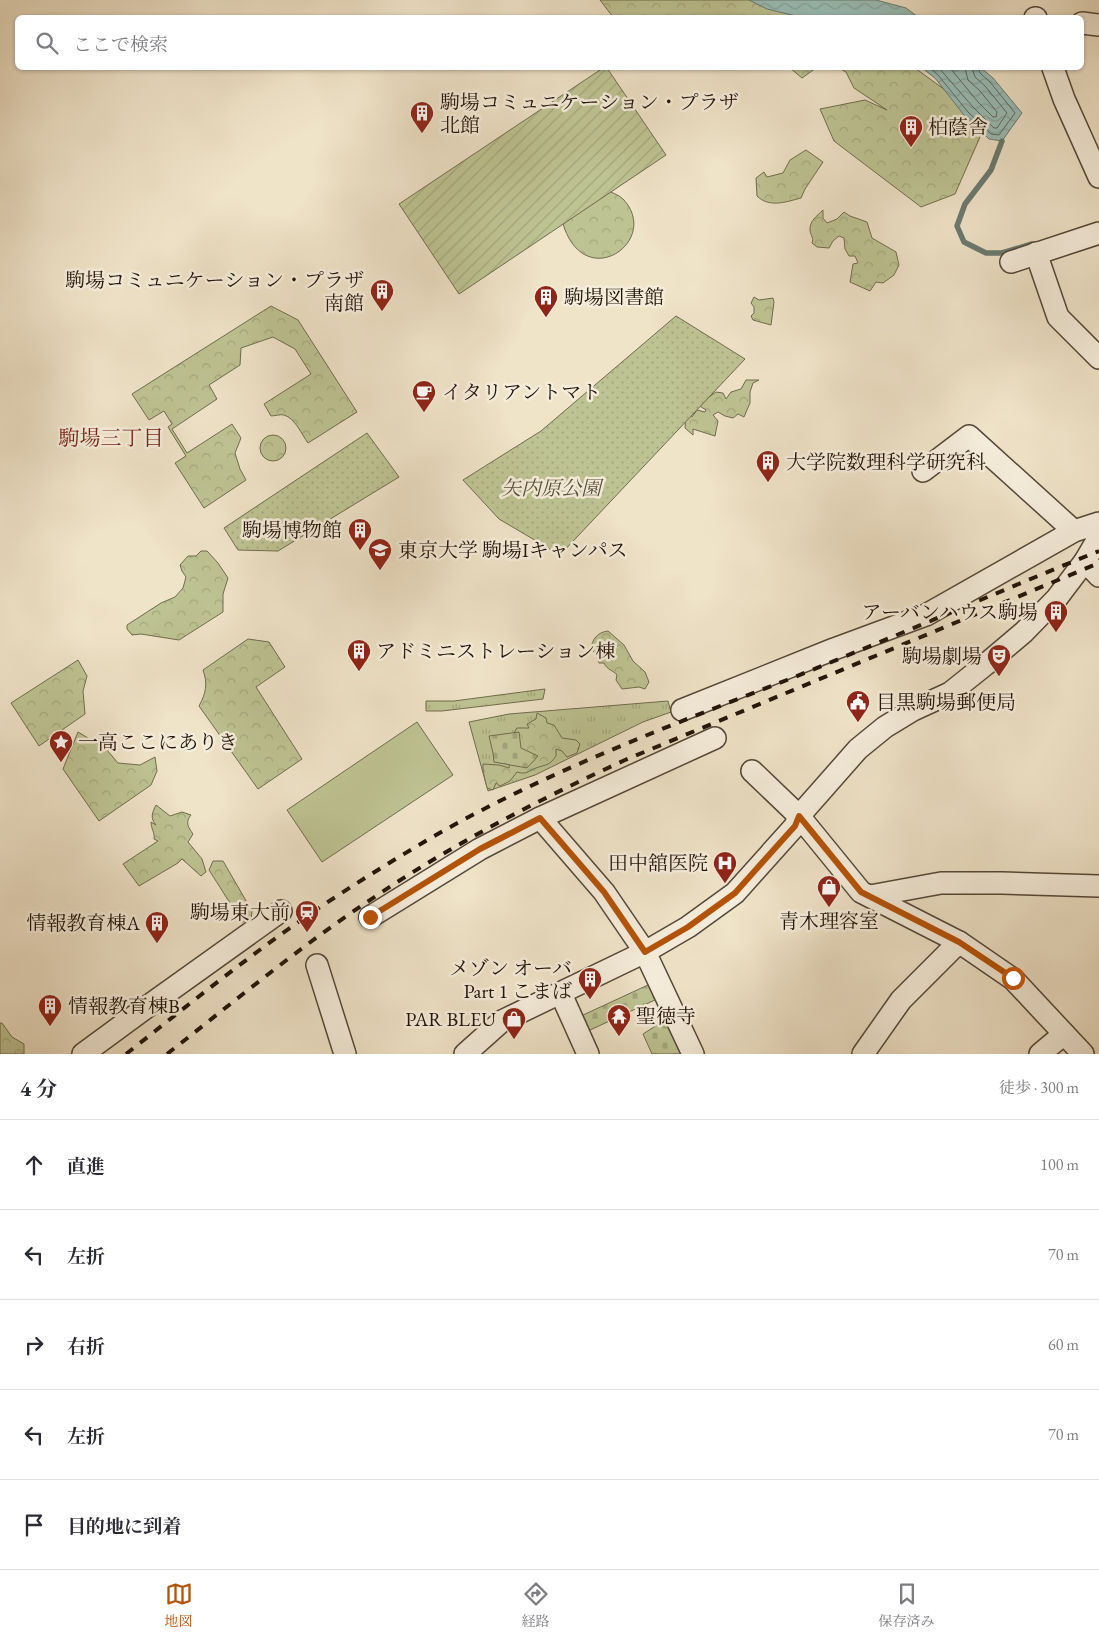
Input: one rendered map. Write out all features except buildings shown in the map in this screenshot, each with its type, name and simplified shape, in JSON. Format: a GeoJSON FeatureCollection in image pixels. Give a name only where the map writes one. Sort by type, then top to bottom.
{"type":"FeatureCollection","features":[{"type":"Feature","properties":{"kind":"street"},"geometry":{"type":"LineString","coordinates":[[1084,23],[1099,25]]}},
{"type":"Feature","properties":{"kind":"street"},"geometry":{"type":"LineString","coordinates":[[1054,70],[1099,178]]}},
{"type":"Feature","properties":{"kind":"street"},"geometry":{"type":"LineString","coordinates":[[1010,262],[1099,233]]}},
{"type":"Feature","properties":{"kind":"street"},"geometry":{"type":"LineString","coordinates":[[1036,253],[1058,317],[1099,358]]}},
{"type":"Feature","properties":{"kind":"street"},"geometry":{"type":"LineString","coordinates":[[923,472],[969,436],[1074,531]]}},
{"type":"Feature","properties":{"kind":"street"},"geometry":{"type":"LineString","coordinates":[[682,710],[834,649],[926,615],[1074,531],[1099,523]]}},
{"type":"Feature","properties":{"kind":"street"},"geometry":{"type":"LineString","coordinates":[[465,1054],[502,1021],[645,952],[688,927],[735,893],[795,826],[799,816],[858,749],[885,728],[913,710],[950,692],[1024,632],[1057,598],[1092,569],[1099,537]]}},
{"type":"Feature","properties":{"kind":"street"},"geometry":{"type":"LineString","coordinates":[[370,917],[480,849],[540,818],[715,738]]}},
{"type":"Feature","properties":{"kind":"street"},"geometry":{"type":"LineString","coordinates":[[752,771],[799,816],[861,892],[959,942],[1013,978],[1083,1054]]}},
{"type":"Feature","properties":{"kind":"street"},"geometry":{"type":"LineString","coordinates":[[540,818],[604,892],[645,952],[693,1054]]}},
{"type":"Feature","properties":{"kind":"street"},"geometry":{"type":"LineString","coordinates":[[870,896],[941,883],[1099,886]]}},
{"type":"Feature","properties":{"kind":"street"},"geometry":{"type":"LineString","coordinates":[[83,1054],[281,911]]}},
{"type":"Feature","properties":{"kind":"street"},"geometry":{"type":"LineString","coordinates":[[863,1054],[901,1000],[959,942]]}},
{"type":"Feature","properties":{"kind":"street"},"geometry":{"type":"LineString","coordinates":[[317,965],[345,1054]]}},
{"type":"Feature","properties":{"kind":"street"},"geometry":{"type":"LineString","coordinates":[[561,994],[588,1054]]}},
{"type":"Feature","properties":{"kind":"street"},"geometry":{"type":"LineString","coordinates":[[1040,1054],[1064,1034]]}},
{"type":"Feature","properties":{"kind":"green space"},"geometry":{"type":"Polygon","coordinates":[[[600,0],[774,0],[815,15],[611,15],[600,0]]]}},
{"type":"Feature","properties":{"kind":"green space"},"geometry":{"type":"Polygon","coordinates":[[[600,70],[608,70],[666,155],[459,294],[399,204],[600,70]]]}},
{"type":"Feature","properties":{"kind":"green space"},"geometry":{"type":"Polygon","coordinates":[[[792,70],[813,70],[802,78],[792,70]]]}},
{"type":"Feature","properties":{"kind":"green space"},"geometry":{"type":"Polygon","coordinates":[[[842,70],[918,70],[967,106],[980,137],[955,194],[921,207],[834,141],[820,109],[865,100],[887,110],[854,88],[846,72],[842,70]]]}},
{"type":"Feature","properties":{"kind":"green space"},"geometry":{"type":"Polygon","coordinates":[[[806,150],[823,162],[801,198],[772,203],[762,200],[757,196],[756,178],[764,172],[767,177],[783,173],[790,160],[806,150]]]}},
{"type":"Feature","properties":{"kind":"green space"},"geometry":{"type":"Polygon","coordinates":[[[605,190],[623,199],[633,215],[633,230],[627,244],[616,254],[602,258],[587,256],[573,245],[563,224],[573,202],[605,190]]]}},
{"type":"Feature","properties":{"kind":"green space"},"geometry":{"type":"Polygon","coordinates":[[[823,210],[823,218],[827,223],[837,219],[844,212],[867,222],[872,238],[896,252],[899,265],[894,275],[883,283],[876,282],[870,291],[850,282],[853,264],[858,263],[855,256],[849,256],[845,249],[844,238],[839,236],[829,248],[817,247],[812,243],[811,224],[823,210]]]}},
{"type":"Feature","properties":{"kind":"green space"},"geometry":{"type":"Polygon","coordinates":[[[754,297],[759,300],[773,298],[771,325],[753,320],[751,316],[754,313],[754,307],[751,303],[754,297]]]}},
{"type":"Feature","properties":{"kind":"green space"},"geometry":{"type":"Polygon","coordinates":[[[271,306],[298,320],[357,412],[308,443],[292,420],[284,415],[271,416],[264,404],[311,374],[295,349],[273,337],[241,348],[240,365],[209,385],[217,399],[172,429],[187,453],[232,424],[241,438],[235,453],[246,480],[204,508],[175,463],[186,456],[168,427],[172,424],[164,411],[149,420],[132,394],[271,306]]]}},
{"type":"Feature","properties":{"kind":"green space","name":"矢内原公園"},"geometry":{"type":"Polygon","coordinates":[[[676,316],[745,359],[560,555],[499,519],[463,480],[541,431],[676,316]]]}},
{"type":"Feature","properties":{"kind":"green space"},"geometry":{"type":"Polygon","coordinates":[[[746,380],[759,380],[753,383],[750,392],[750,403],[744,417],[738,414],[733,418],[718,412],[713,415],[718,421],[715,436],[693,429],[693,435],[685,428],[686,412],[690,411],[692,417],[697,410],[705,412],[706,410],[698,405],[716,392],[723,393],[726,399],[731,392],[741,389],[746,380]]]}},
{"type":"Feature","properties":{"kind":"green space"},"geometry":{"type":"Polygon","coordinates":[[[367,433],[399,477],[278,551],[238,550],[224,528],[367,433]]]}},
{"type":"Feature","properties":{"kind":"green space"},"geometry":{"type":"Polygon","coordinates":[[[273,435],[282,439],[286,448],[282,457],[273,461],[264,457],[260,448],[264,439],[273,435]]]}},
{"type":"Feature","properties":{"kind":"green space"},"geometry":{"type":"Polygon","coordinates":[[[201,551],[207,551],[228,578],[223,594],[223,612],[179,640],[141,634],[132,635],[127,629],[127,625],[161,603],[175,597],[183,588],[186,577],[180,565],[188,556],[196,556],[201,551]]]}},
{"type":"Feature","properties":{"kind":"green space"},"geometry":{"type":"Polygon","coordinates":[[[608,631],[624,645],[633,661],[645,672],[649,682],[645,689],[639,687],[622,689],[616,680],[617,675],[604,663],[599,663],[596,654],[591,649],[592,645],[598,634],[608,631]]]}},
{"type":"Feature","properties":{"kind":"green space"},"geometry":{"type":"Polygon","coordinates":[[[248,639],[269,642],[285,667],[256,687],[302,759],[258,789],[199,706],[206,688],[203,670],[248,639]]]}},
{"type":"Feature","properties":{"kind":"green space"},"geometry":{"type":"Polygon","coordinates":[[[78,660],[87,676],[83,691],[85,714],[39,746],[11,703],[78,660]]]}},
{"type":"Feature","properties":{"kind":"green space"},"geometry":{"type":"Polygon","coordinates":[[[545,689],[543,699],[442,711],[426,711],[426,701],[454,701],[545,689]]]}},
{"type":"Feature","properties":{"kind":"green space"},"geometry":{"type":"Polygon","coordinates":[[[668,701],[671,712],[643,722],[535,775],[488,791],[469,722],[509,714],[668,701]]]}},
{"type":"Feature","properties":{"kind":"green space"},"geometry":{"type":"Polygon","coordinates":[[[537,713],[546,718],[547,723],[554,725],[562,738],[576,740],[580,744],[577,753],[567,757],[562,751],[556,749],[556,756],[549,763],[525,773],[517,772],[510,781],[500,786],[496,783],[493,790],[487,788],[483,764],[509,768],[514,733],[517,728],[529,728],[527,724],[536,719],[537,713]]]}},
{"type":"Feature","properties":{"kind":"green space"},"geometry":{"type":"Polygon","coordinates":[[[417,722],[453,775],[322,862],[287,810],[417,722]]]}},
{"type":"Feature","properties":{"kind":"green space"},"geometry":{"type":"Polygon","coordinates":[[[78,732],[106,749],[118,763],[140,765],[155,757],[157,771],[151,785],[99,821],[63,769],[78,732]]]}},
{"type":"Feature","properties":{"kind":"green space"},"geometry":{"type":"Polygon","coordinates":[[[519,732],[521,748],[538,756],[527,768],[494,762],[489,736],[519,732]]]}},
{"type":"Feature","properties":{"kind":"green space"},"geometry":{"type":"Polygon","coordinates":[[[156,805],[170,816],[182,812],[191,815],[188,824],[193,834],[188,842],[202,859],[206,872],[201,876],[182,859],[139,886],[123,864],[158,841],[154,839],[151,822],[156,825],[152,815],[156,805]]]}},
{"type":"Feature","properties":{"kind":"green space"},"geometry":{"type":"Polygon","coordinates":[[[213,861],[223,861],[252,911],[251,920],[242,922],[209,870],[213,861]]]}},
{"type":"Feature","properties":{"kind":"green space"},"geometry":{"type":"Polygon","coordinates":[[[650,984],[657,999],[588,1031],[581,1016],[650,984]]]}},
{"type":"Feature","properties":{"kind":"green space"},"geometry":{"type":"Polygon","coordinates":[[[668,1018],[685,1054],[652,1054],[643,1034],[668,1018]]]}},
{"type":"Feature","properties":{"kind":"green space"},"geometry":{"type":"Polygon","coordinates":[[[0,1023],[2,1023],[12,1037],[24,1044],[24,1054],[0,1054],[0,1023]]]}},
{"type":"Feature","properties":{"kind":"water"},"geometry":{"type":"Polygon","coordinates":[[[749,0],[876,0],[906,8],[915,15],[792,15],[767,9],[749,0]]]}},
{"type":"Feature","properties":{"kind":"water"},"geometry":{"type":"Polygon","coordinates":[[[925,70],[983,70],[993,78],[1022,113],[1002,141],[989,139],[964,115],[935,78],[925,70]]]}},
{"type":"Feature","properties":{"kind":"waterway"},"geometry":{"type":"LineString","coordinates":[[1002,141],[991,170],[965,204],[957,226],[964,242],[986,253],[1002,253],[1032,244]]}},
{"type":"Feature","properties":{"kind":"railway"},"geometry":{"type":"LineString","coordinates":[[126,1054],[221,979],[294,925],[380,869],[467,818],[512,795],[602,754],[1099,551]]}},
{"type":"Feature","properties":{"kind":"railway"},"geometry":{"type":"LineString","coordinates":[[167,1054],[349,914],[436,858],[498,823],[625,760],[1099,563]]}},
{"type":"Feature","properties":{"kind":"place","name":"駒場コミュニケーション・プラザ 北館"},"geometry":{"type":"Point","coordinates":[422,134]}},
{"type":"Feature","properties":{"kind":"place","name":"柏蔭舎"},"geometry":{"type":"Point","coordinates":[911,148]}},
{"type":"Feature","properties":{"kind":"place","name":"駒場コミュニケーション・プラザ 南館"},"geometry":{"type":"Point","coordinates":[382,312]}},
{"type":"Feature","properties":{"kind":"place","name":"駒場図書館"},"geometry":{"type":"Point","coordinates":[546,318]}},
{"type":"Feature","properties":{"kind":"place","name":"イタリアントマト"},"geometry":{"type":"Point","coordinates":[424,413]}},
{"type":"Feature","properties":{"kind":"place","name":"大学院数理科学研究科"},"geometry":{"type":"Point","coordinates":[768,483]}},
{"type":"Feature","properties":{"kind":"place","name":"駒場博物館"},"geometry":{"type":"Point","coordinates":[360,551]}},
{"type":"Feature","properties":{"kind":"place","name":"東京大学 駒場Ⅰキャンパス"},"geometry":{"type":"Point","coordinates":[380,571]}},
{"type":"Feature","properties":{"kind":"place","name":"アーバンハウス駒場"},"geometry":{"type":"Point","coordinates":[1056,633]}},
{"type":"Feature","properties":{"kind":"place","name":"アドミニストレーション棟"},"geometry":{"type":"Point","coordinates":[359,672]}},
{"type":"Feature","properties":{"kind":"place","name":"駒場劇場"},"geometry":{"type":"Point","coordinates":[999,677]}},
{"type":"Feature","properties":{"kind":"place","name":"目黒駒場郵便局"},"geometry":{"type":"Point","coordinates":[858,723]}},
{"type":"Feature","properties":{"kind":"place","name":"一高ここにありき"},"geometry":{"type":"Point","coordinates":[61,763]}},
{"type":"Feature","properties":{"kind":"place","name":"田中舘医院"},"geometry":{"type":"Point","coordinates":[725,884]}},
{"type":"Feature","properties":{"kind":"place","name":"青木理容室"},"geometry":{"type":"Point","coordinates":[829,908]}},
{"type":"Feature","properties":{"kind":"place","name":"駒場東大前"},"geometry":{"type":"Point","coordinates":[307,933]}},
{"type":"Feature","properties":{"kind":"place","name":"情報教育棟A"},"geometry":{"type":"Point","coordinates":[157,944]}},
{"type":"Feature","properties":{"kind":"place","name":"メゾン オーバ Part 1 こまば"},"geometry":{"type":"Point","coordinates":[590,1000]}},
{"type":"Feature","properties":{"kind":"place","name":"情報教育棟B"},"geometry":{"type":"Point","coordinates":[50,1027]}},
{"type":"Feature","properties":{"kind":"place","name":"聖徳寺"},"geometry":{"type":"Point","coordinates":[619,1037]}},
{"type":"Feature","properties":{"kind":"place","name":"PAR BLEU"},"geometry":{"type":"Point","coordinates":[514,1040]}},
{"type":"Feature","properties":{"kind":"district","name":"駒場三丁目"},"geometry":{"type":"Point","coordinates":[111,438]}},
{"type":"Feature","properties":{"kind":"route"},"geometry":{"type":"LineString","coordinates":[[370,917],[480,849],[540,818],[604,892],[645,952],[688,927],[735,893],[795,826],[799,816],[861,892],[959,942],[1013,978]]}}]}
